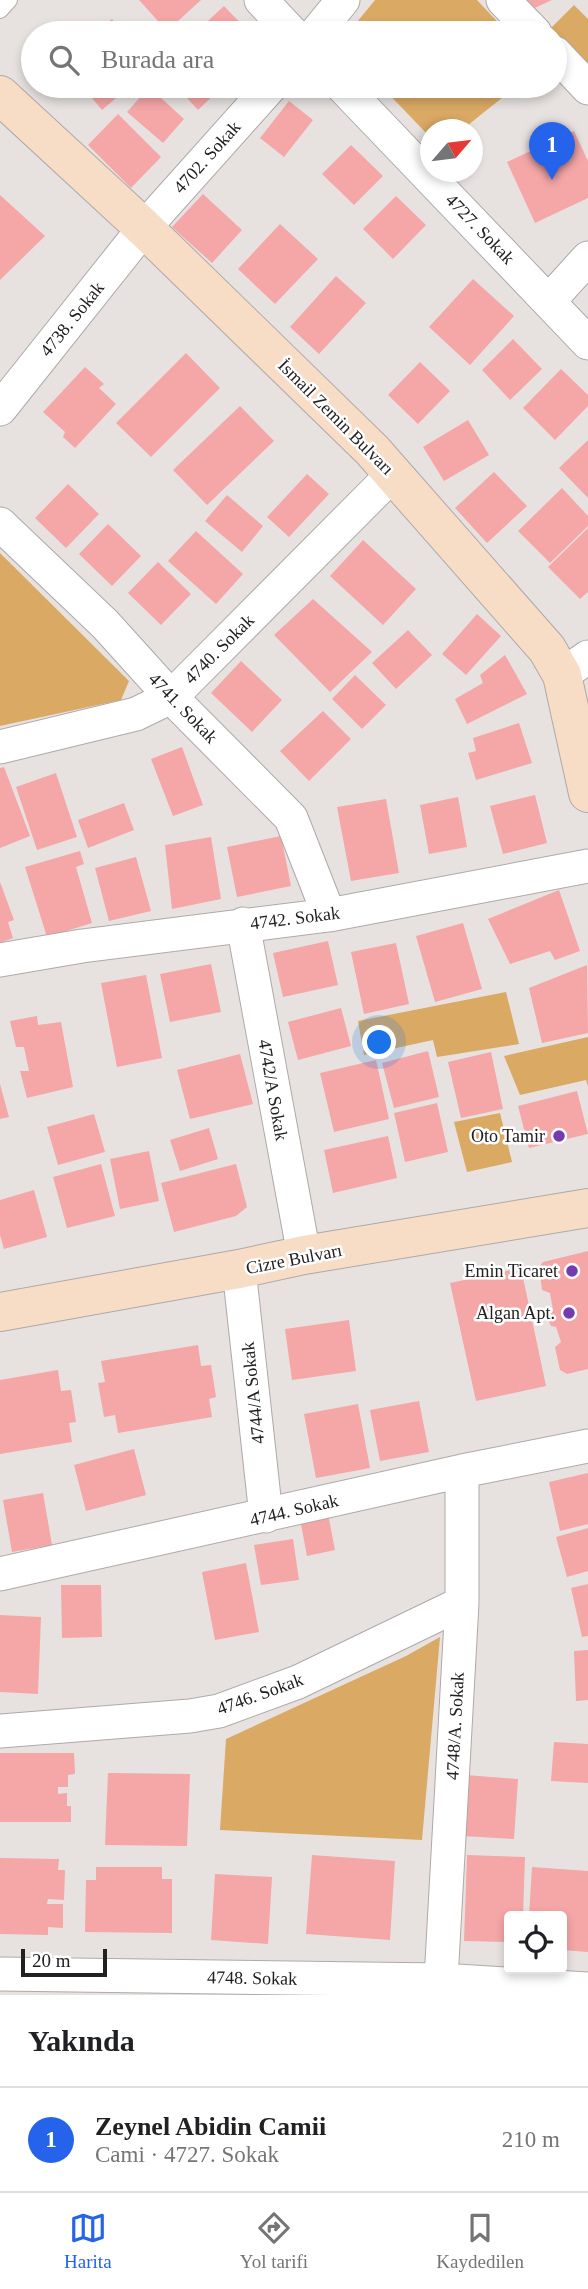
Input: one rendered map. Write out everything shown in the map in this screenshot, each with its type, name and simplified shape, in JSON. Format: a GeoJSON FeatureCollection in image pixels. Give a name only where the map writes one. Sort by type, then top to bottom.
{"type":"FeatureCollection","features":[{"type":"Feature","properties":{"kind":"main road","name":"İsmail Zemin Bulvarı"},"geometry":{"type":"LineString","coordinates":[[0,95],[144,228],[372,450],[547,649],[575,666],[588,793]]}},
{"type":"Feature","properties":{"kind":"main road","name":"Cizre Bulvarı"},"geometry":{"type":"LineString","coordinates":[[0,1312],[304,1255],[588,1208]]}},
{"type":"Feature","properties":{"kind":"street"},"geometry":{"type":"LineString","coordinates":[[261,0],[281,21]]}},
{"type":"Feature","properties":{"kind":"street"},"geometry":{"type":"LineString","coordinates":[[326,21],[343,0]]}},
{"type":"Feature","properties":{"kind":"street"},"geometry":{"type":"LineString","coordinates":[[503,0],[523,21]]}},
{"type":"Feature","properties":{"kind":"street"},"geometry":{"type":"LineString","coordinates":[[567,66],[588,88]]}},
{"type":"Feature","properties":{"kind":"street","name":"4702. Sokak"},"geometry":{"type":"LineString","coordinates":[[144,228],[260,98]]}},
{"type":"Feature","properties":{"kind":"street","name":"4727. Sokak"},"geometry":{"type":"LineString","coordinates":[[354,98],[588,342]]}},
{"type":"Feature","properties":{"kind":"street","name":"4738. Sokak"},"geometry":{"type":"LineString","coordinates":[[0,409],[144,228]]}},
{"type":"Feature","properties":{"kind":"street"},"geometry":{"type":"LineString","coordinates":[[550,301],[588,258]]}},
{"type":"Feature","properties":{"kind":"street","name":"4740. Sokak"},"geometry":{"type":"LineString","coordinates":[[0,747],[136,714],[171,697],[393,474]]}},
{"type":"Feature","properties":{"kind":"street","name":"4741. Sokak"},"geometry":{"type":"LineString","coordinates":[[0,524],[105,624],[171,697],[291,818],[329,915]]}},
{"type":"Feature","properties":{"kind":"street","name":"4742. Sokak"},"geometry":{"type":"LineString","coordinates":[[0,960],[82,946],[329,915],[588,866]]}},
{"type":"Feature","properties":{"kind":"street","name":"4742/A Sokak"},"geometry":{"type":"LineString","coordinates":[[243,924],[304,1255]]}},
{"type":"Feature","properties":{"kind":"street","name":"4744/A Sokak"},"geometry":{"type":"LineString","coordinates":[[239,1269],[266,1516]]}},
{"type":"Feature","properties":{"kind":"street","name":"4744. Sokak"},"geometry":{"type":"LineString","coordinates":[[0,1574],[463,1471],[588,1446]]}},
{"type":"Feature","properties":{"kind":"street","name":"4748/A. Sokak"},"geometry":{"type":"LineString","coordinates":[[441,1980],[463,1603],[463,1471]]}},
{"type":"Feature","properties":{"kind":"street","name":"4746. Sokak"},"geometry":{"type":"LineString","coordinates":[[0,1731],[190,1716],[219,1711],[298,1682],[463,1603]]}},
{"type":"Feature","properties":{"kind":"street","name":"4748. Sokak"},"geometry":{"type":"LineString","coordinates":[[0,1974],[441,1980],[588,1989]]}},
{"type":"Feature","properties":{"kind":"lane"},"geometry":{"type":"LineString","coordinates":[[0,10],[9,0]]}},
{"type":"Feature","properties":{"kind":"shaded area"},"geometry":{"type":"Polygon","coordinates":[[[375,0],[477,0],[497,21],[358,21],[375,0]]]}},
{"type":"Feature","properties":{"kind":"shaded area"},"geometry":{"type":"Polygon","coordinates":[[[574,5],[588,19],[588,67],[567,45],[567,21],[558,21],[574,5]]]}},
{"type":"Feature","properties":{"kind":"shaded area"},"geometry":{"type":"Polygon","coordinates":[[[393,98],[502,98],[476,119],[420,119],[420,127],[393,98]]]}},
{"type":"Feature","properties":{"kind":"shaded area"},"geometry":{"type":"Polygon","coordinates":[[[0,553],[129,681],[121,700],[0,726],[0,553]]]}},
{"type":"Feature","properties":{"kind":"shaded area"},"geometry":{"type":"Polygon","coordinates":[[[506,992],[519,1044],[437,1057],[433,1040],[364,1055],[358,1021],[506,992]]]}},
{"type":"Feature","properties":{"kind":"shaded area"},"geometry":{"type":"Polygon","coordinates":[[[588,1037],[588,1086],[586,1080],[520,1095],[504,1056],[588,1037]]]}},
{"type":"Feature","properties":{"kind":"shaded area"},"geometry":{"type":"Polygon","coordinates":[[[500,1113],[512,1162],[467,1172],[454,1122],[500,1113]]]}},
{"type":"Feature","properties":{"kind":"shaded area"},"geometry":{"type":"Polygon","coordinates":[[[440,1637],[422,1840],[220,1830],[226,1739],[406,1656],[440,1637]]]}},
{"type":"Feature","properties":{"kind":"building"},"geometry":{"type":"Polygon","coordinates":[[[139,0],[201,0],[178,21],[158,21],[139,0]]]}},
{"type":"Feature","properties":{"kind":"building"},"geometry":{"type":"Polygon","coordinates":[[[524,0],[552,0],[528,11],[524,0]]]}},
{"type":"Feature","properties":{"kind":"building"},"geometry":{"type":"Polygon","coordinates":[[[224,6],[238,21],[208,21],[224,6]]]}},
{"type":"Feature","properties":{"kind":"building"},"geometry":{"type":"Polygon","coordinates":[[[92,98],[116,98],[102,110],[92,98]]]}},
{"type":"Feature","properties":{"kind":"building"},"geometry":{"type":"Polygon","coordinates":[[[139,98],[161,98],[184,119],[163,143],[127,112],[139,98]]]}},
{"type":"Feature","properties":{"kind":"building"},"geometry":{"type":"Polygon","coordinates":[[[187,98],[210,98],[198,110],[187,98]]]}},
{"type":"Feature","properties":{"kind":"building"},"geometry":{"type":"Polygon","coordinates":[[[289,101],[313,120],[284,157],[260,138],[289,101]]]}},
{"type":"Feature","properties":{"kind":"building"},"geometry":{"type":"Polygon","coordinates":[[[118,114],[161,157],[131,188],[88,145],[118,114]]]}},
{"type":"Feature","properties":{"kind":"building"},"geometry":{"type":"Polygon","coordinates":[[[574,131],[588,161],[588,198],[535,223],[507,162],[574,131]]]}},
{"type":"Feature","properties":{"kind":"building"},"geometry":{"type":"Polygon","coordinates":[[[351,145],[383,176],[354,205],[322,174],[351,145]]]}},
{"type":"Feature","properties":{"kind":"building"},"geometry":{"type":"Polygon","coordinates":[[[203,194],[242,230],[212,263],[172,227],[203,194]]]}},
{"type":"Feature","properties":{"kind":"building"},"geometry":{"type":"Polygon","coordinates":[[[0,195],[45,236],[0,280],[0,195]]]}},
{"type":"Feature","properties":{"kind":"building"},"geometry":{"type":"Polygon","coordinates":[[[396,196],[426,225],[393,259],[363,229],[396,196]]]}},
{"type":"Feature","properties":{"kind":"building"},"geometry":{"type":"Polygon","coordinates":[[[280,224],[318,259],[275,304],[238,269],[280,224]]]}},
{"type":"Feature","properties":{"kind":"building"},"geometry":{"type":"Polygon","coordinates":[[[336,276],[366,303],[319,354],[290,327],[336,276]]]}},
{"type":"Feature","properties":{"kind":"building"},"geometry":{"type":"Polygon","coordinates":[[[473,279],[514,316],[470,365],[429,327],[473,279]]]}},
{"type":"Feature","properties":{"kind":"building"},"geometry":{"type":"Polygon","coordinates":[[[513,339],[542,369],[510,400],[482,370],[513,339]]]}},
{"type":"Feature","properties":{"kind":"building"},"geometry":{"type":"Polygon","coordinates":[[[186,353],[220,388],[151,457],[116,423],[186,353]]]}},
{"type":"Feature","properties":{"kind":"building"},"geometry":{"type":"Polygon","coordinates":[[[420,362],[450,391],[418,424],[388,395],[420,362]]]}},
{"type":"Feature","properties":{"kind":"building"},"geometry":{"type":"Polygon","coordinates":[[[85,367],[104,384],[99,388],[116,404],[75,448],[63,437],[65,432],[43,412],[85,367]]]}},
{"type":"Feature","properties":{"kind":"building"},"geometry":{"type":"Polygon","coordinates":[[[561,369],[588,395],[588,406],[555,440],[523,408],[561,369]]]}},
{"type":"Feature","properties":{"kind":"building"},"geometry":{"type":"Polygon","coordinates":[[[240,406],[274,441],[207,505],[173,470],[240,406]]]}},
{"type":"Feature","properties":{"kind":"building"},"geometry":{"type":"Polygon","coordinates":[[[468,420],[489,455],[444,481],[423,447],[468,420]]]}},
{"type":"Feature","properties":{"kind":"building"},"geometry":{"type":"Polygon","coordinates":[[[588,440],[588,498],[559,468],[588,440]]]}},
{"type":"Feature","properties":{"kind":"building"},"geometry":{"type":"Polygon","coordinates":[[[494,472],[527,506],[487,543],[455,508],[494,472]]]}},
{"type":"Feature","properties":{"kind":"building"},"geometry":{"type":"Polygon","coordinates":[[[307,474],[329,494],[289,537],[267,517],[307,474]]]}},
{"type":"Feature","properties":{"kind":"building"},"geometry":{"type":"Polygon","coordinates":[[[68,484],[99,514],[66,548],[35,518],[68,484]]]}},
{"type":"Feature","properties":{"kind":"building"},"geometry":{"type":"Polygon","coordinates":[[[562,488],[588,516],[588,526],[550,563],[518,531],[562,488]]]}},
{"type":"Feature","properties":{"kind":"building"},"geometry":{"type":"Polygon","coordinates":[[[227,495],[263,526],[242,552],[205,521],[227,495]]]}},
{"type":"Feature","properties":{"kind":"building"},"geometry":{"type":"Polygon","coordinates":[[[108,524],[141,556],[112,586],[79,554],[108,524]]]}},
{"type":"Feature","properties":{"kind":"building"},"geometry":{"type":"Polygon","coordinates":[[[588,528],[588,592],[580,599],[548,567],[588,528]]]}},
{"type":"Feature","properties":{"kind":"building"},"geometry":{"type":"Polygon","coordinates":[[[196,531],[243,574],[216,604],[168,561],[196,531]]]}},
{"type":"Feature","properties":{"kind":"building"},"geometry":{"type":"Polygon","coordinates":[[[363,540],[416,589],[383,625],[330,576],[363,540]]]}},
{"type":"Feature","properties":{"kind":"building"},"geometry":{"type":"Polygon","coordinates":[[[158,562],[191,594],[161,625],[128,593],[158,562]]]}},
{"type":"Feature","properties":{"kind":"building"},"geometry":{"type":"Polygon","coordinates":[[[313,599],[372,652],[330,692],[274,635],[313,599]]]}},
{"type":"Feature","properties":{"kind":"building"},"geometry":{"type":"Polygon","coordinates":[[[477,614],[501,636],[466,675],[442,654],[477,614]]]}},
{"type":"Feature","properties":{"kind":"building"},"geometry":{"type":"Polygon","coordinates":[[[408,630],[432,655],[396,689],[372,663],[408,630]]]}},
{"type":"Feature","properties":{"kind":"building"},"geometry":{"type":"Polygon","coordinates":[[[505,655],[527,694],[467,724],[455,699],[483,683],[480,675],[505,655]]]}},
{"type":"Feature","properties":{"kind":"building"},"geometry":{"type":"Polygon","coordinates":[[[241,661],[282,700],[252,732],[211,693],[241,661]]]}},
{"type":"Feature","properties":{"kind":"building"},"geometry":{"type":"Polygon","coordinates":[[[355,675],[386,705],[362,729],[332,699],[355,675]]]}},
{"type":"Feature","properties":{"kind":"building"},"geometry":{"type":"Polygon","coordinates":[[[323,711],[351,739],[309,781],[280,751],[323,711]]]}},
{"type":"Feature","properties":{"kind":"building"},"geometry":{"type":"Polygon","coordinates":[[[519,723],[532,763],[476,780],[468,753],[476,751],[473,738],[519,723]]]}},
{"type":"Feature","properties":{"kind":"building"},"geometry":{"type":"Polygon","coordinates":[[[182,747],[203,805],[173,816],[151,759],[182,747]]]}},
{"type":"Feature","properties":{"kind":"building"},"geometry":{"type":"Polygon","coordinates":[[[4,767],[30,836],[0,848],[0,768],[4,767]]]}},
{"type":"Feature","properties":{"kind":"building"},"geometry":{"type":"Polygon","coordinates":[[[56,773],[77,837],[37,850],[16,787],[56,773]]]}},
{"type":"Feature","properties":{"kind":"building"},"geometry":{"type":"Polygon","coordinates":[[[535,795],[547,843],[503,854],[490,806],[535,795]]]}},
{"type":"Feature","properties":{"kind":"building"},"geometry":{"type":"Polygon","coordinates":[[[458,797],[467,847],[429,854],[420,805],[458,797]]]}},
{"type":"Feature","properties":{"kind":"building"},"geometry":{"type":"Polygon","coordinates":[[[386,799],[399,873],[351,881],[337,807],[386,799]]]}},
{"type":"Feature","properties":{"kind":"building"},"geometry":{"type":"Polygon","coordinates":[[[124,803],[134,830],[88,848],[78,820],[124,803]]]}},
{"type":"Feature","properties":{"kind":"building"},"geometry":{"type":"Polygon","coordinates":[[[281,836],[291,886],[237,897],[227,847],[281,836]]]}},
{"type":"Feature","properties":{"kind":"building"},"geometry":{"type":"Polygon","coordinates":[[[211,837],[221,899],[172,909],[165,845],[211,837]]]}},
{"type":"Feature","properties":{"kind":"building"},"geometry":{"type":"Polygon","coordinates":[[[80,851],[84,864],[76,867],[92,923],[47,937],[25,867],[80,851]]]}},
{"type":"Feature","properties":{"kind":"building"},"geometry":{"type":"Polygon","coordinates":[[[136,857],[151,911],[109,921],[95,868],[136,857]]]}},
{"type":"Feature","properties":{"kind":"building"},"geometry":{"type":"Polygon","coordinates":[[[0,882],[14,920],[8,922],[13,938],[0,943],[0,882]]]}},
{"type":"Feature","properties":{"kind":"building"},"geometry":{"type":"Polygon","coordinates":[[[559,890],[580,951],[555,960],[550,951],[510,964],[488,919],[559,890]]]}},
{"type":"Feature","properties":{"kind":"building"},"geometry":{"type":"Polygon","coordinates":[[[463,923],[482,989],[435,1002],[416,936],[463,923]]]}},
{"type":"Feature","properties":{"kind":"building"},"geometry":{"type":"Polygon","coordinates":[[[328,941],[338,985],[283,997],[273,953],[328,941]]]}},
{"type":"Feature","properties":{"kind":"building"},"geometry":{"type":"Polygon","coordinates":[[[396,943],[409,1004],[364,1014],[351,952],[396,943]]]}},
{"type":"Feature","properties":{"kind":"building"},"geometry":{"type":"Polygon","coordinates":[[[211,964],[221,1012],[170,1022],[160,974],[211,964]]]}},
{"type":"Feature","properties":{"kind":"building"},"geometry":{"type":"Polygon","coordinates":[[[587,965],[588,1033],[542,1043],[529,988],[587,965]]]}},
{"type":"Feature","properties":{"kind":"building"},"geometry":{"type":"Polygon","coordinates":[[[146,975],[162,1058],[117,1067],[101,983],[146,975]]]}},
{"type":"Feature","properties":{"kind":"building"},"geometry":{"type":"Polygon","coordinates":[[[341,1008],[351,1046],[298,1060],[288,1022],[341,1008]]]}},
{"type":"Feature","properties":{"kind":"building"},"geometry":{"type":"Polygon","coordinates":[[[37,1016],[38,1025],[61,1022],[73,1087],[27,1098],[20,1071],[29,1071],[24,1047],[16,1047],[10,1021],[37,1016]]]}},
{"type":"Feature","properties":{"kind":"building"},"geometry":{"type":"Polygon","coordinates":[[[428,1051],[439,1097],[394,1108],[382,1063],[428,1051]]]}},
{"type":"Feature","properties":{"kind":"building"},"geometry":{"type":"Polygon","coordinates":[[[491,1052],[503,1109],[461,1118],[448,1062],[491,1052]]]}},
{"type":"Feature","properties":{"kind":"building"},"geometry":{"type":"Polygon","coordinates":[[[240,1054],[253,1104],[190,1119],[177,1070],[240,1054]]]}},
{"type":"Feature","properties":{"kind":"building"},"geometry":{"type":"Polygon","coordinates":[[[376,1060],[389,1119],[334,1132],[320,1073],[376,1060]]]}},
{"type":"Feature","properties":{"kind":"building"},"geometry":{"type":"Polygon","coordinates":[[[0,1084],[9,1117],[0,1119],[0,1084]]]}},
{"type":"Feature","properties":{"kind":"building"},"geometry":{"type":"Polygon","coordinates":[[[577,1091],[588,1134],[529,1148],[518,1106],[577,1091]]]}},
{"type":"Feature","properties":{"kind":"building"},"geometry":{"type":"Polygon","coordinates":[[[437,1103],[448,1152],[405,1162],[394,1113],[437,1103]]]}},
{"type":"Feature","properties":{"kind":"building"},"geometry":{"type":"Polygon","coordinates":[[[94,1114],[105,1152],[58,1165],[47,1127],[94,1114]]]}},
{"type":"Feature","properties":{"kind":"building"},"geometry":{"type":"Polygon","coordinates":[[[209,1128],[218,1159],[180,1171],[170,1140],[209,1128]]]}},
{"type":"Feature","properties":{"kind":"building"},"geometry":{"type":"Polygon","coordinates":[[[388,1136],[397,1178],[333,1193],[324,1150],[388,1136]]]}},
{"type":"Feature","properties":{"kind":"building"},"geometry":{"type":"Polygon","coordinates":[[[149,1151],[159,1201],[120,1209],[110,1159],[149,1151]]]}},
{"type":"Feature","properties":{"kind":"building"},"geometry":{"type":"Polygon","coordinates":[[[101,1164],[115,1216],[67,1228],[53,1177],[101,1164]]]}},
{"type":"Feature","properties":{"kind":"building"},"geometry":{"type":"Polygon","coordinates":[[[236,1164],[247,1207],[236,1216],[174,1232],[161,1183],[236,1164]]]}},
{"type":"Feature","properties":{"kind":"building"},"geometry":{"type":"Polygon","coordinates":[[[34,1190],[47,1237],[4,1249],[0,1235],[0,1200],[34,1190]]]}},
{"type":"Feature","properties":{"kind":"building","name":"Algan Apt."},"geometry":{"type":"Polygon","coordinates":[[[588,1251],[588,1369],[567,1374],[560,1370],[555,1347],[561,1342],[556,1327],[551,1326],[548,1320],[548,1315],[553,1310],[550,1293],[542,1290],[539,1267],[543,1262],[588,1251]]]}},
{"type":"Feature","properties":{"kind":"building"},"geometry":{"type":"Polygon","coordinates":[[[521,1268],[546,1386],[476,1401],[450,1283],[521,1268]]]}},
{"type":"Feature","properties":{"kind":"building"},"geometry":{"type":"Polygon","coordinates":[[[349,1320],[356,1371],[292,1380],[285,1329],[349,1320]]]}},
{"type":"Feature","properties":{"kind":"building"},"geometry":{"type":"Polygon","coordinates":[[[198,1345],[201,1366],[211,1365],[216,1397],[209,1399],[212,1417],[118,1433],[115,1415],[104,1417],[98,1383],[105,1382],[101,1361],[198,1345]]]}},
{"type":"Feature","properties":{"kind":"building"},"geometry":{"type":"Polygon","coordinates":[[[58,1370],[61,1391],[71,1390],[76,1422],[69,1423],[72,1442],[0,1454],[0,1380],[58,1370]]]}},
{"type":"Feature","properties":{"kind":"building"},"geometry":{"type":"Polygon","coordinates":[[[419,1401],[429,1452],[380,1461],[370,1410],[419,1401]]]}},
{"type":"Feature","properties":{"kind":"building"},"geometry":{"type":"Polygon","coordinates":[[[358,1404],[370,1468],[316,1478],[304,1414],[358,1404]]]}},
{"type":"Feature","properties":{"kind":"building"},"geometry":{"type":"Polygon","coordinates":[[[134,1449],[146,1495],[86,1511],[74,1465],[134,1449]]]}},
{"type":"Feature","properties":{"kind":"building"},"geometry":{"type":"Polygon","coordinates":[[[588,1473],[588,1524],[560,1531],[549,1482],[588,1473]]]}},
{"type":"Feature","properties":{"kind":"building"},"geometry":{"type":"Polygon","coordinates":[[[43,1493],[52,1545],[12,1552],[3,1500],[43,1493]]]}},
{"type":"Feature","properties":{"kind":"building"},"geometry":{"type":"Polygon","coordinates":[[[328,1514],[335,1550],[307,1556],[300,1519],[328,1514]]]}},
{"type":"Feature","properties":{"kind":"building"},"geometry":{"type":"Polygon","coordinates":[[[588,1528],[588,1571],[567,1577],[556,1537],[588,1528]]]}},
{"type":"Feature","properties":{"kind":"building"},"geometry":{"type":"Polygon","coordinates":[[[293,1539],[299,1580],[261,1585],[254,1545],[293,1539]]]}},
{"type":"Feature","properties":{"kind":"building"},"geometry":{"type":"Polygon","coordinates":[[[246,1563],[259,1632],[215,1640],[202,1572],[246,1563]]]}},
{"type":"Feature","properties":{"kind":"building"},"geometry":{"type":"Polygon","coordinates":[[[588,1584],[588,1636],[582,1637],[571,1588],[588,1584]]]}},
{"type":"Feature","properties":{"kind":"building"},"geometry":{"type":"Polygon","coordinates":[[[61,1585],[101,1585],[102,1637],[62,1638],[61,1585]]]}},
{"type":"Feature","properties":{"kind":"building"},"geometry":{"type":"Polygon","coordinates":[[[0,1615],[41,1617],[38,1694],[0,1692],[0,1615]]]}},
{"type":"Feature","properties":{"kind":"building"},"geometry":{"type":"Polygon","coordinates":[[[588,1650],[588,1700],[576,1701],[574,1651],[588,1650]]]}},
{"type":"Feature","properties":{"kind":"building"},"geometry":{"type":"Polygon","coordinates":[[[554,1742],[588,1744],[588,1783],[551,1781],[554,1742]]]}},
{"type":"Feature","properties":{"kind":"building"},"geometry":{"type":"Polygon","coordinates":[[[0,1753],[74,1753],[75,1774],[68,1775],[68,1787],[58,1787],[58,1794],[67,1793],[67,1806],[71,1806],[71,1822],[0,1822],[0,1753]]]}},
{"type":"Feature","properties":{"kind":"building"},"geometry":{"type":"Polygon","coordinates":[[[108,1773],[190,1774],[187,1846],[105,1845],[108,1773]]]}},
{"type":"Feature","properties":{"kind":"building"},"geometry":{"type":"Polygon","coordinates":[[[466,1775],[518,1779],[514,1839],[462,1836],[466,1775]]]}},
{"type":"Feature","properties":{"kind":"building"},"geometry":{"type":"Polygon","coordinates":[[[312,1855],[395,1861],[390,1940],[306,1934],[312,1855]]]}},
{"type":"Feature","properties":{"kind":"building"},"geometry":{"type":"Polygon","coordinates":[[[467,1855],[525,1857],[523,1911],[504,1911],[504,1942],[464,1941],[467,1855]]]}},
{"type":"Feature","properties":{"kind":"building"},"geometry":{"type":"Polygon","coordinates":[[[0,1858],[59,1859],[58,1870],[65,1870],[64,1900],[48,1899],[47,1904],[63,1904],[63,1928],[48,1927],[48,1935],[0,1934],[0,1858]]]}},
{"type":"Feature","properties":{"kind":"building"},"geometry":{"type":"Polygon","coordinates":[[[96,1867],[162,1867],[162,1879],[172,1879],[172,1933],[85,1932],[86,1880],[96,1880],[96,1867]]]}},
{"type":"Feature","properties":{"kind":"building"},"geometry":{"type":"Polygon","coordinates":[[[532,1867],[588,1871],[588,1952],[567,1950],[567,1911],[529,1911],[532,1867]]]}},
{"type":"Feature","properties":{"kind":"building"},"geometry":{"type":"Polygon","coordinates":[[[215,1874],[272,1877],[268,1944],[211,1940],[215,1874]]]}},
{"type":"Feature","properties":{"kind":"place","name":"Zeynel Abidin Camii"},"geometry":{"type":"Point","coordinates":[552,180]}},
{"type":"Feature","properties":{"kind":"place","name":"Oto Tamir"},"geometry":{"type":"Point","coordinates":[559,1136]}},
{"type":"Feature","properties":{"kind":"place","name":"Emin Ticaret"},"geometry":{"type":"Point","coordinates":[572,1271]}},
{"type":"Feature","properties":{"kind":"place","name":"Algan Apt."},"geometry":{"type":"Point","coordinates":[569,1313]}}]}
